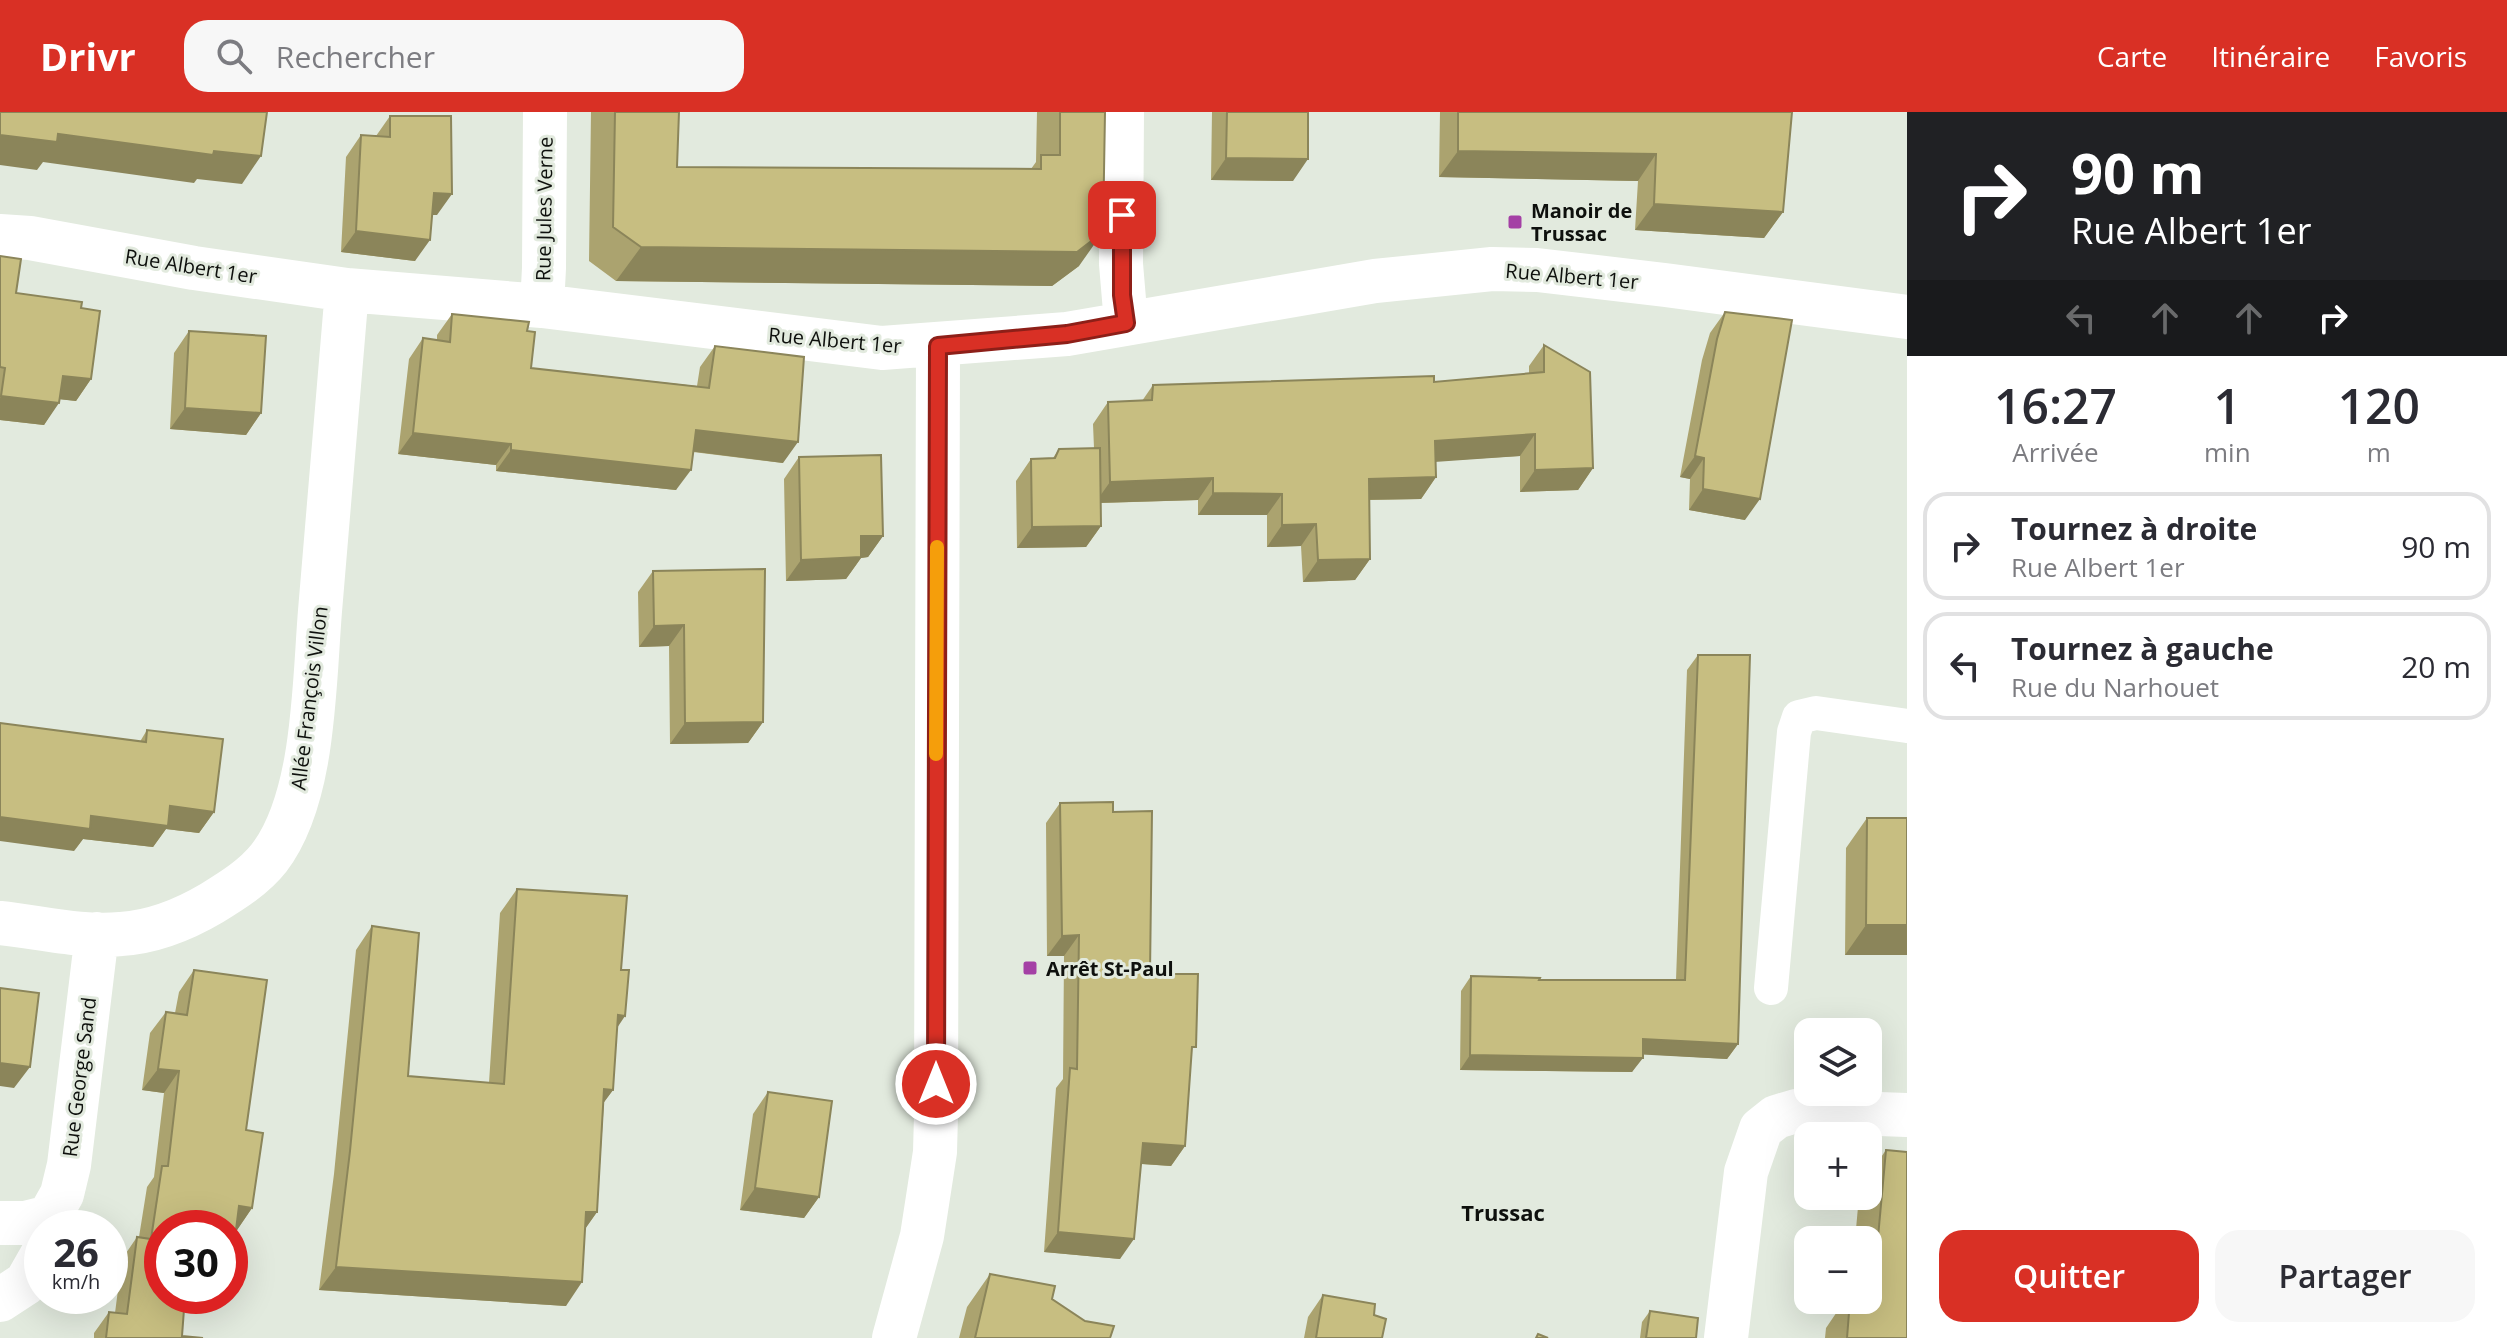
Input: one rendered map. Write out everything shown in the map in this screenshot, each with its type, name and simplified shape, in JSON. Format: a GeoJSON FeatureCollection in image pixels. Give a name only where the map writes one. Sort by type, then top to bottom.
{"type":"FeatureCollection","features":[{"type":"Feature","properties":{"kind":"street","name":"Rue Jules Verne"},"geometry":{"type":"LineString","coordinates":[[542,306],[545,112]]}},
{"type":"Feature","properties":{"kind":"street"},"geometry":{"type":"LineString","coordinates":[[1122,112],[1121,264],[1126,323]]}},
{"type":"Feature","properties":{"kind":"street","name":"Rue Albert 1er"},"geometry":{"type":"LineString","coordinates":[[0,236],[30,238],[194,268],[347,290],[542,306],[882,348],[1067,334],[1375,281],[1492,269],[1537,270],[1907,317]]}},
{"type":"Feature","properties":{"kind":"street","name":"Allée François Villon"},"geometry":{"type":"LineString","coordinates":[[0,923],[97,934],[133,932],[176,921],[235,889],[269,858],[295,807],[304,773],[347,290]]}},
{"type":"Feature","properties":{"kind":"street"},"geometry":{"type":"LineString","coordinates":[[894,1338],[922,1236],[935,1140],[938,346]]}},
{"type":"Feature","properties":{"kind":"street","name":"Rue George Sand"},"geometry":{"type":"LineString","coordinates":[[55,1210],[69,1165],[97,934]]}},
{"type":"Feature","properties":{"kind":"street"},"geometry":{"type":"LineString","coordinates":[[1726,1338],[1746,1172],[1761,1129],[1776,1117],[1796,1111],[1907,1115]]}},
{"type":"Feature","properties":{"kind":"street"},"geometry":{"type":"LineString","coordinates":[[0,1223],[24,1223]]}},
{"type":"Feature","properties":{"kind":"street","name":"Rue George Sand"},"geometry":{"type":"LineString","coordinates":[[0,1300],[24,1285]]}},
{"type":"Feature","properties":{"kind":"lane"},"geometry":{"type":"LineString","coordinates":[[1771,988],[1794,732],[1799,717],[1816,713],[1907,726]]}},
{"type":"Feature","properties":{"kind":"building"},"geometry":{"type":"Polygon","coordinates":[[[0,112],[267,112],[261,156],[214,151],[213,155],[58,134],[57,142],[0,135],[0,112]]]}},
{"type":"Feature","properties":{"kind":"building"},"geometry":{"type":"Polygon","coordinates":[[[615,112],[679,112],[677,167],[1041,169],[1041,155],[1060,155],[1060,112],[1105,112],[1103,232],[1077,252],[641,247],[613,227],[615,112]]]}},
{"type":"Feature","properties":{"kind":"building"},"geometry":{"type":"Polygon","coordinates":[[[1227,112],[1308,112],[1308,159],[1226,158],[1227,112]]]}},
{"type":"Feature","properties":{"kind":"building"},"geometry":{"type":"Polygon","coordinates":[[[1458,112],[1792,112],[1783,212],[1654,204],[1656,154],[1458,151],[1458,112]]]}},
{"type":"Feature","properties":{"kind":"building"},"geometry":{"type":"Polygon","coordinates":[[[390,116],[451,116],[452,194],[434,193],[430,240],[356,231],[361,135],[390,137],[390,116]]]}},
{"type":"Feature","properties":{"kind":"building"},"geometry":{"type":"Polygon","coordinates":[[[0,256],[21,259],[16,293],[82,302],[81,308],[100,311],[91,379],[63,376],[59,403],[1,396],[5,368],[0,367],[0,256]]]}},
{"type":"Feature","properties":{"kind":"building"},"geometry":{"type":"Polygon","coordinates":[[[1725,312],[1792,320],[1760,499],[1703,489],[1704,458],[1695,456],[1725,312]]]}},
{"type":"Feature","properties":{"kind":"building"},"geometry":{"type":"Polygon","coordinates":[[[452,314],[529,322],[527,331],[535,332],[531,368],[709,388],[715,346],[804,357],[798,442],[696,430],[691,470],[511,450],[511,444],[413,433],[423,338],[450,342],[452,314]]]}},
{"type":"Feature","properties":{"kind":"building"},"geometry":{"type":"Polygon","coordinates":[[[189,331],[266,336],[261,413],[185,408],[189,331]]]}},
{"type":"Feature","properties":{"kind":"building"},"geometry":{"type":"Polygon","coordinates":[[[1544,345],[1590,372],[1593,468],[1535,470],[1535,434],[1435,441],[1436,477],[1369,479],[1370,559],[1318,560],[1316,524],[1282,525],[1282,494],[1213,493],[1213,478],[1110,482],[1108,402],[1152,400],[1153,385],[1434,376],[1434,382],[1544,372],[1544,345]]]}},
{"type":"Feature","properties":{"kind":"building"},"geometry":{"type":"Polygon","coordinates":[[[1100,448],[1101,526],[1032,527],[1031,459],[1055,458],[1059,449],[1100,448]]]}},
{"type":"Feature","properties":{"kind":"building"},"geometry":{"type":"Polygon","coordinates":[[[881,455],[883,536],[861,536],[861,557],[801,560],[799,457],[881,455]]]}},
{"type":"Feature","properties":{"kind":"building"},"geometry":{"type":"Polygon","coordinates":[[[765,569],[763,722],[685,723],[684,625],[654,626],[653,571],[765,569]]]}},
{"type":"Feature","properties":{"kind":"building"},"geometry":{"type":"Polygon","coordinates":[[[1698,655],[1750,655],[1738,1044],[1643,1039],[1643,1058],[1470,1055],[1471,976],[1539,980],[1685,980],[1698,655]]]}},
{"type":"Feature","properties":{"kind":"building"},"geometry":{"type":"Polygon","coordinates":[[[0,723],[146,742],[147,730],[223,739],[214,812],[170,806],[168,826],[91,816],[90,829],[0,817],[0,723]]]}},
{"type":"Feature","properties":{"kind":"building"},"geometry":{"type":"Polygon","coordinates":[[[1113,802],[1113,812],[1152,811],[1150,974],[1198,974],[1196,1047],[1192,1047],[1185,1146],[1143,1143],[1134,1239],[1058,1232],[1070,1068],[1077,1069],[1079,935],[1062,936],[1060,803],[1113,802]]]}},
{"type":"Feature","properties":{"kind":"building"},"geometry":{"type":"Polygon","coordinates":[[[1867,818],[1907,818],[1907,925],[1866,925],[1867,818]]]}},
{"type":"Feature","properties":{"kind":"building"},"geometry":{"type":"Polygon","coordinates":[[[517,889],[627,896],[621,970],[629,970],[625,1016],[618,1015],[613,1090],[604,1089],[597,1212],[586,1212],[582,1282],[336,1267],[372,926],[419,933],[408,1076],[504,1084],[517,889]]]}},
{"type":"Feature","properties":{"kind":"building"},"geometry":{"type":"Polygon","coordinates":[[[194,970],[267,980],[246,1130],[263,1133],[252,1208],[155,1210],[162,1166],[168,1166],[179,1071],[158,1069],[166,1012],[187,1015],[194,970]]]}},
{"type":"Feature","properties":{"kind":"building"},"geometry":{"type":"Polygon","coordinates":[[[0,988],[39,993],[30,1067],[0,1063],[0,988]]]}},
{"type":"Feature","properties":{"kind":"building"},"geometry":{"type":"Polygon","coordinates":[[[768,1092],[832,1101],[819,1197],[755,1188],[768,1092]]]}},
{"type":"Feature","properties":{"kind":"building"},"geometry":{"type":"Polygon","coordinates":[[[1886,1150],[1907,1152],[1907,1338],[1847,1338],[1849,1314],[1882,1314],[1882,1226],[1879,1226],[1886,1150]]]}},
{"type":"Feature","properties":{"kind":"building"},"geometry":{"type":"Polygon","coordinates":[[[137,1237],[144,1238],[144,1314],[184,1314],[182,1336],[203,1338],[106,1338],[109,1314],[128,1314],[137,1237]]]}},
{"type":"Feature","properties":{"kind":"building"},"geometry":{"type":"Polygon","coordinates":[[[990,1274],[1055,1286],[1052,1299],[1085,1321],[1114,1326],[1110,1338],[975,1338],[990,1274]]]}},
{"type":"Feature","properties":{"kind":"building"},"geometry":{"type":"Polygon","coordinates":[[[1323,1295],[1375,1304],[1374,1315],[1386,1319],[1382,1338],[1316,1338],[1323,1295]]]}},
{"type":"Feature","properties":{"kind":"building"},"geometry":{"type":"Polygon","coordinates":[[[1650,1311],[1698,1318],[1696,1338],[1646,1338],[1650,1311]]]}},
{"type":"Feature","properties":{"kind":"slow traffic"},"geometry":{"type":"LineString","coordinates":[[936,754],[937,547]]}},
{"type":"Feature","properties":{"kind":"place","name":"Manoir de Trussac"},"geometry":{"type":"Point","coordinates":[1515,222]}},
{"type":"Feature","properties":{"kind":"place","name":"Arrêt St-Paul"},"geometry":{"type":"Point","coordinates":[1030,968]}},
{"type":"Feature","properties":{"kind":"district","name":"Trussac"},"geometry":{"type":"Point","coordinates":[1503,1212]}},
{"type":"Feature","properties":{"kind":"route"},"geometry":{"type":"LineString","coordinates":[[936,1084],[938,346],[1067,334],[1126,323],[1122,295],[1122,215]]}}]}
